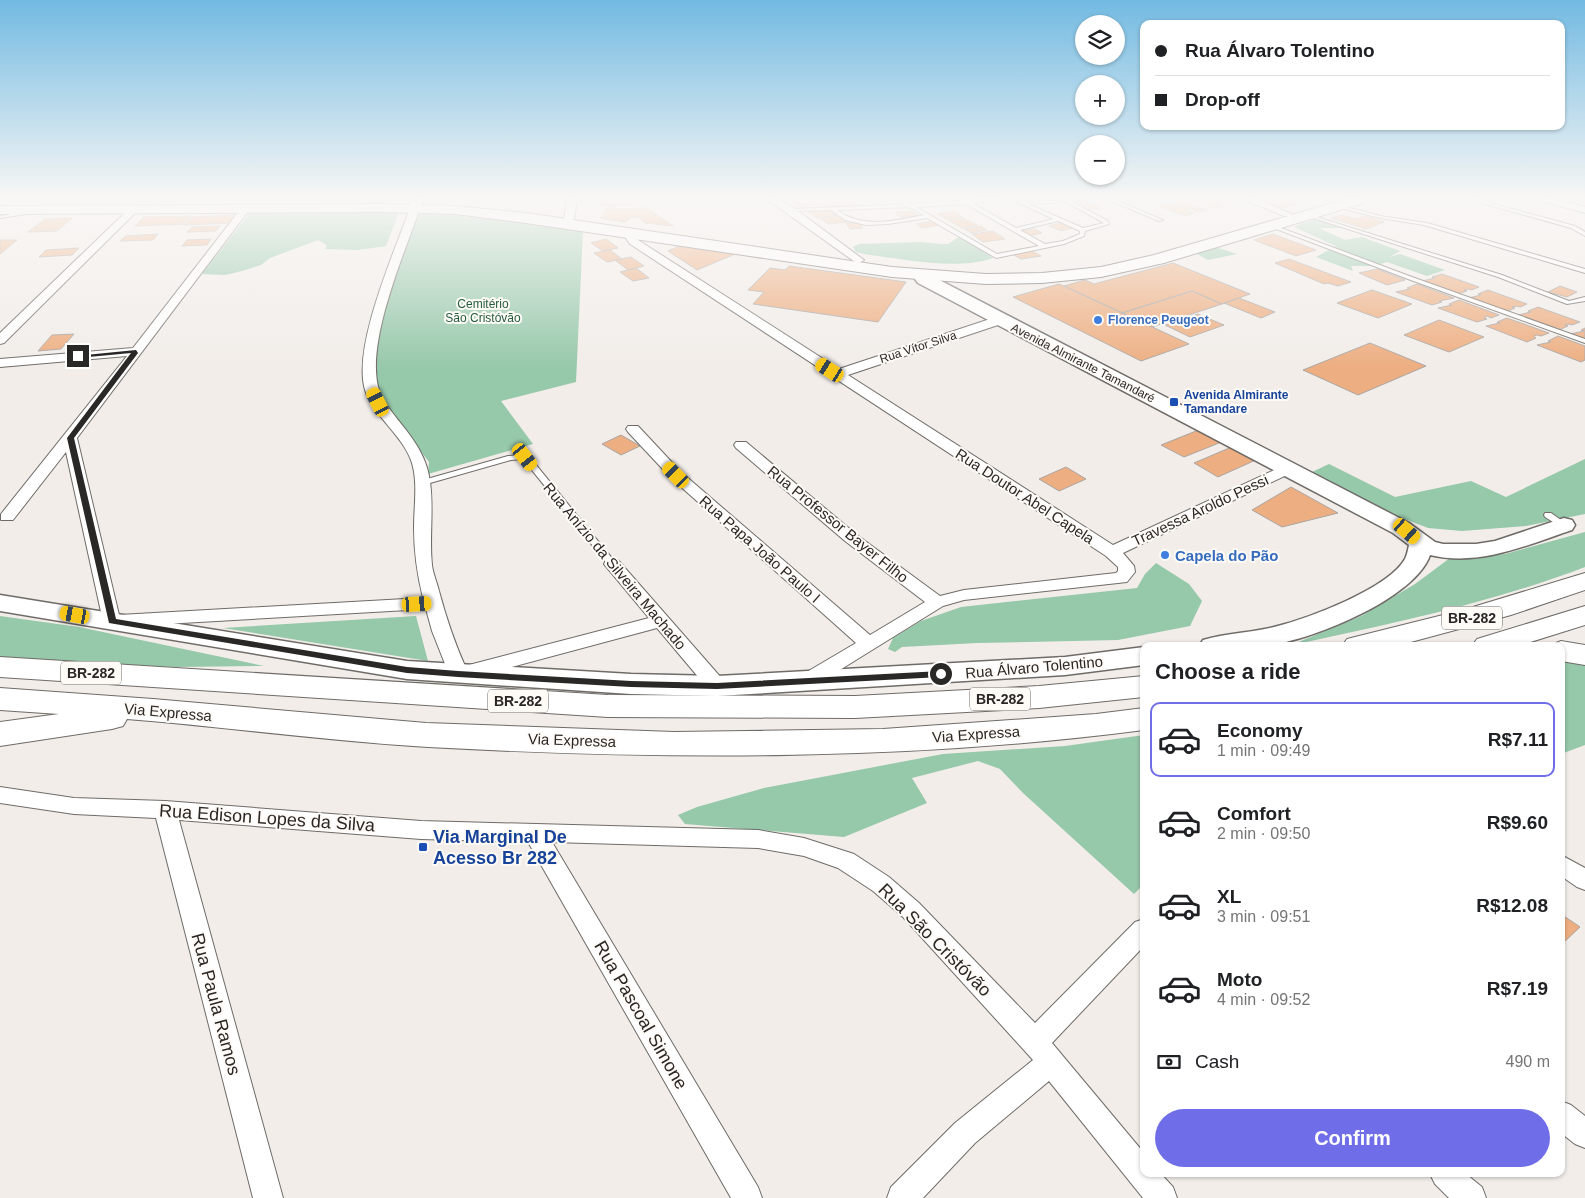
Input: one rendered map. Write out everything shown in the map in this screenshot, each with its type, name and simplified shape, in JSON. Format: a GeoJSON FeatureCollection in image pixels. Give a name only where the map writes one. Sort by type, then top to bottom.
{"type":"FeatureCollection","features":[{"type":"Feature","properties":{"kind":"main road"},"geometry":{"type":"LineString","coordinates":[[797,256],[920,275],[986,279],[1042,278],[1102,272],[1153,256]]}},
{"type":"Feature","properties":{"kind":"main road"},"geometry":{"type":"LineString","coordinates":[[828,256],[939,270],[1019,272],[1073,268],[1144,256]]}},
{"type":"Feature","properties":{"kind":"main road","name":"Avenida Almirante Tamandaré"},"geometry":{"type":"LineString","coordinates":[[920,275],[924,280],[1000,320],[1421,537],[1434,550],[1476,551],[1499,547],[1566,520]]}},
{"type":"Feature","properties":{"kind":"main road"},"geometry":{"type":"LineString","coordinates":[[1234,642],[1290,632],[1344,611],[1379,594],[1403,578],[1416,561],[1421,537]]}},
{"type":"Feature","properties":{"kind":"main road","name":"BR-282"},"geometry":{"type":"LineString","coordinates":[[1374,642],[1495,612],[1585,581]]}},
{"type":"Feature","properties":{"kind":"main road","name":"Rua Álvaro Tolentino"},"geometry":{"type":"LineString","coordinates":[[0,603],[407,670],[631,684],[717,686],[1056,666],[1140,656]]}},
{"type":"Feature","properties":{"kind":"main road","name":"BR-282"},"geometry":{"type":"LineString","coordinates":[[1500,642],[1585,615]]}},
{"type":"Feature","properties":{"kind":"main road"},"geometry":{"type":"LineString","coordinates":[[1565,652],[1585,655]]}},
{"type":"Feature","properties":{"kind":"main road","name":"BR-282"},"geometry":{"type":"LineString","coordinates":[[0,667],[608,706],[855,707],[1039,697],[1140,686]]}},
{"type":"Feature","properties":{"kind":"main road","name":"Via Expressa"},"geometry":{"type":"LineString","coordinates":[[0,699],[153,710],[426,735],[674,744],[883,741],[1096,725],[1140,720]]}},
{"type":"Feature","properties":{"kind":"main road"},"geometry":{"type":"LineString","coordinates":[[0,734],[78,724],[153,710]]}},
{"type":"Feature","properties":{"kind":"street"},"geometry":{"type":"LineString","coordinates":[[0,340],[86,256]]}},
{"type":"Feature","properties":{"kind":"street"},"geometry":{"type":"LineString","coordinates":[[7,517],[70,438],[208,256]]}},
{"type":"Feature","properties":{"kind":"street"},"geometry":{"type":"LineString","coordinates":[[398,256],[373,329],[369,375],[372,390],[378,402],[399,428],[419,462],[423,483],[422,528],[424,567],[441,631],[458,674],[660,621]]}},
{"type":"Feature","properties":{"kind":"street","name":"Rua Doutor Abel Capela"},"geometry":{"type":"LineString","coordinates":[[655,256],[1112,552],[1126,566],[1127,572],[1121,578],[964,595],[937,602],[807,681]]}},
{"type":"Feature","properties":{"kind":"street"},"geometry":{"type":"LineString","coordinates":[[853,256],[859,260]]}},
{"type":"Feature","properties":{"kind":"street","name":"Rua Vítor Silva"},"geometry":{"type":"LineString","coordinates":[[837,374],[1000,320]]}},
{"type":"Feature","properties":{"kind":"street"},"geometry":{"type":"LineString","coordinates":[[0,363],[136,351]]}},
{"type":"Feature","properties":{"kind":"street","name":"Rua Papa João Paulo I"},"geometry":{"type":"LineString","coordinates":[[633,429],[676,475],[869,644]]}},
{"type":"Feature","properties":{"kind":"street"},"geometry":{"type":"LineString","coordinates":[[70,438],[112,621],[433,603]]}},
{"type":"Feature","properties":{"kind":"street","name":"Rua Professor Bayer Filho"},"geometry":{"type":"LineString","coordinates":[[741,445],[851,538],[937,602]]}},
{"type":"Feature","properties":{"kind":"street","name":"Travessa Aroldo Pessi"},"geometry":{"type":"LineString","coordinates":[[1112,552],[1288,469]]}},
{"type":"Feature","properties":{"kind":"street","name":"Rua Anízio da Silveira Machado"},"geometry":{"type":"LineString","coordinates":[[612,564],[717,686]]}},
{"type":"Feature","properties":{"kind":"street","name":"Rua Edison Lopes da Silva"},"geometry":{"type":"LineString","coordinates":[[0,796],[74,806],[165,810],[421,830],[534,832]]}},
{"type":"Feature","properties":{"kind":"street","name":"Rua Paula Ramos"},"geometry":{"type":"LineString","coordinates":[[165,810],[268,1198]]}},
{"type":"Feature","properties":{"kind":"street","name":"Rua São Cristóvão"},"geometry":{"type":"LineString","coordinates":[[534,832],[758,839],[804,847],[846,861],[881,884],[911,910],[1044,1052],[1140,1171]]}},
{"type":"Feature","properties":{"kind":"street","name":"Rua Pascoal Simone"},"geometry":{"type":"LineString","coordinates":[[534,832],[748,1198]]}},
{"type":"Feature","properties":{"kind":"street"},"geometry":{"type":"LineString","coordinates":[[1565,867],[1585,880]]}},
{"type":"Feature","properties":{"kind":"street"},"geometry":{"type":"LineString","coordinates":[[902,1198],[1044,1052],[1140,934]]}},
{"type":"Feature","properties":{"kind":"street"},"geometry":{"type":"LineString","coordinates":[[1565,1118],[1585,1134]]}},
{"type":"Feature","properties":{"kind":"street","name":"Rua São Cristóvão"},"geometry":{"type":"LineString","coordinates":[[1145,1177],[1162,1198]]}},
{"type":"Feature","properties":{"kind":"street"},"geometry":{"type":"LineString","coordinates":[[1448,1177],[1471,1198]]}},
{"type":"Feature","properties":{"kind":"lane"},"geometry":{"type":"LineString","coordinates":[[1354,256],[1585,341]]}},
{"type":"Feature","properties":{"kind":"lane"},"geometry":{"type":"LineString","coordinates":[[1437,256],[1500,276],[1569,303],[1585,299]]}},
{"type":"Feature","properties":{"kind":"lane"},"geometry":{"type":"LineString","coordinates":[[1534,256],[1585,271]]}},
{"type":"Feature","properties":{"kind":"lane","name":"Rua Anízio da Silveira Machado"},"geometry":{"type":"LineString","coordinates":[[423,483],[511,458],[525,457],[612,564]]}},
{"type":"Feature","properties":{"kind":"green space"},"geometry":{"type":"Polygon","coordinates":[[[216,256],[276,256],[261,265],[242,271],[225,275],[202,274],[216,256]]]}},
{"type":"Feature","properties":{"kind":"green space","name":"Cemitério São Cristóvão"},"geometry":{"type":"Polygon","coordinates":[[[403,256],[582,256],[576,382],[501,401],[533,444],[428,474],[429,462],[379,397],[375,376],[378,324],[403,256]]]}},
{"type":"Feature","properties":{"kind":"green space"},"geometry":{"type":"Polygon","coordinates":[[[877,256],[990,256],[993,258],[962,264],[912,261],[877,256]]]}},
{"type":"Feature","properties":{"kind":"green space"},"geometry":{"type":"Polygon","coordinates":[[[1200,256],[1228,256],[1208,260],[1200,256]]]}},
{"type":"Feature","properties":{"kind":"green space"},"geometry":{"type":"Polygon","coordinates":[[[1405,256],[1445,270],[1427,276],[1387,262],[1374,266],[1351,266],[1353,271],[1316,257],[1405,256]]]}},
{"type":"Feature","properties":{"kind":"green space"},"geometry":{"type":"Polygon","coordinates":[[[1585,459],[1585,514],[1526,526],[1462,531],[1428,528],[1397,516],[1312,472],[1329,464],[1395,497],[1471,481],[1506,497],[1585,459]]]}},
{"type":"Feature","properties":{"kind":"green space"},"geometry":{"type":"Polygon","coordinates":[[[1585,532],[1585,567],[1476,602],[1401,621],[1307,642],[1299,642],[1361,616],[1415,584],[1450,558],[1505,554],[1585,532]]]}},
{"type":"Feature","properties":{"kind":"green space"},"geometry":{"type":"Polygon","coordinates":[[[1156,563],[1189,584],[1202,601],[1190,626],[1118,640],[977,643],[902,647],[895,652],[888,649],[893,638],[921,621],[961,607],[1137,588],[1145,574],[1156,563]]]}},
{"type":"Feature","properties":{"kind":"green space"},"geometry":{"type":"Polygon","coordinates":[[[0,616],[79,627],[264,666],[176,667],[0,659],[0,616]]]}},
{"type":"Feature","properties":{"kind":"green space"},"geometry":{"type":"Polygon","coordinates":[[[416,616],[428,661],[223,628],[416,616]]]}},
{"type":"Feature","properties":{"kind":"green space"},"geometry":{"type":"Polygon","coordinates":[[[1565,658],[1585,661],[1585,745],[1565,752],[1565,658]]]}},
{"type":"Feature","properties":{"kind":"green space"},"geometry":{"type":"Polygon","coordinates":[[[1140,736],[1140,888],[1134,894],[1023,793],[1000,769],[978,761],[912,778],[927,803],[844,837],[685,824],[678,815],[697,807],[764,788],[943,754],[1065,746],[1140,736]]]}},
{"type":"Feature","properties":{"kind":"building"},"geometry":{"type":"Polygon","coordinates":[[[598,256],[618,256],[622,259],[607,262],[598,256]]]}},
{"type":"Feature","properties":{"kind":"building"},"geometry":{"type":"Polygon","coordinates":[[[675,256],[730,256],[697,270],[675,256]]]}},
{"type":"Feature","properties":{"kind":"building"},"geometry":{"type":"Polygon","coordinates":[[[1015,256],[1041,256],[1021,259],[1015,256]]]}},
{"type":"Feature","properties":{"kind":"building"},"geometry":{"type":"Polygon","coordinates":[[[631,257],[644,266],[628,270],[615,260],[631,257]]]}},
{"type":"Feature","properties":{"kind":"building"},"geometry":{"type":"Polygon","coordinates":[[[1289,259],[1351,282],[1338,286],[1328,283],[1324,284],[1275,263],[1289,259]]]}},
{"type":"Feature","properties":{"kind":"building"},"geometry":{"type":"Polygon","coordinates":[[[1173,263],[1250,294],[1222,304],[1192,291],[1122,313],[1064,286],[1085,280],[1094,284],[1173,263]]]}},
{"type":"Feature","properties":{"kind":"building"},"geometry":{"type":"Polygon","coordinates":[[[789,266],[906,282],[878,322],[753,304],[764,292],[748,290],[770,268],[785,270],[789,266]]]}},
{"type":"Feature","properties":{"kind":"building"},"geometry":{"type":"Polygon","coordinates":[[[636,268],[649,278],[633,281],[620,272],[636,268]]]}},
{"type":"Feature","properties":{"kind":"building"},"geometry":{"type":"Polygon","coordinates":[[[1377,269],[1405,280],[1387,285],[1359,273],[1377,269]]]}},
{"type":"Feature","properties":{"kind":"building"},"geometry":{"type":"Polygon","coordinates":[[[1442,274],[1479,287],[1464,290],[1467,291],[1458,294],[1422,281],[1442,274]]]}},
{"type":"Feature","properties":{"kind":"building","name":"Florence Peugeot"},"geometry":{"type":"Polygon","coordinates":[[[1059,284],[1189,344],[1141,361],[1013,297],[1059,284]]]}},
{"type":"Feature","properties":{"kind":"building"},"geometry":{"type":"Polygon","coordinates":[[[1417,284],[1454,298],[1439,301],[1442,302],[1432,305],[1396,292],[1410,289],[1407,288],[1417,284]]]}},
{"type":"Feature","properties":{"kind":"building"},"geometry":{"type":"Polygon","coordinates":[[[1560,286],[1577,292],[1567,297],[1548,292],[1560,286]]]}},
{"type":"Feature","properties":{"kind":"building"},"geometry":{"type":"Polygon","coordinates":[[[1372,290],[1412,304],[1378,318],[1337,303],[1372,290]]]}},
{"type":"Feature","properties":{"kind":"building"},"geometry":{"type":"Polygon","coordinates":[[[1488,290],[1527,304],[1520,307],[1512,307],[1515,308],[1506,312],[1468,298],[1481,295],[1478,294],[1488,290]]]}},
{"type":"Feature","properties":{"kind":"building"},"geometry":{"type":"Polygon","coordinates":[[[1192,291],[1222,304],[1152,327],[1122,313],[1192,291]]]}},
{"type":"Feature","properties":{"kind":"building"},"geometry":{"type":"Polygon","coordinates":[[[1239,298],[1275,312],[1261,318],[1224,303],[1239,298]]]}},
{"type":"Feature","properties":{"kind":"building"},"geometry":{"type":"Polygon","coordinates":[[[1459,300],[1499,315],[1491,318],[1487,316],[1484,318],[1487,319],[1477,322],[1438,308],[1452,305],[1449,304],[1459,300]]]}},
{"type":"Feature","properties":{"kind":"building"},"geometry":{"type":"Polygon","coordinates":[[[1538,307],[1580,322],[1565,325],[1568,326],[1559,330],[1518,315],[1531,312],[1528,311],[1538,307]]]}},
{"type":"Feature","properties":{"kind":"building"},"geometry":{"type":"Polygon","coordinates":[[[1198,314],[1224,325],[1190,337],[1165,325],[1198,314]]]}},
{"type":"Feature","properties":{"kind":"building"},"geometry":{"type":"Polygon","coordinates":[[[1507,318],[1549,333],[1534,336],[1536,338],[1527,342],[1486,326],[1500,323],[1497,322],[1507,318]]]}},
{"type":"Feature","properties":{"kind":"building"},"geometry":{"type":"Polygon","coordinates":[[[1439,320],[1484,337],[1449,352],[1404,335],[1439,320]]]}},
{"type":"Feature","properties":{"kind":"building"},"geometry":{"type":"Polygon","coordinates":[[[1585,328],[1585,339],[1570,334],[1584,331],[1581,330],[1585,328]]]}},
{"type":"Feature","properties":{"kind":"building"},"geometry":{"type":"Polygon","coordinates":[[[74,334],[61,349],[38,351],[52,335],[74,334]]]}},
{"type":"Feature","properties":{"kind":"building"},"geometry":{"type":"Polygon","coordinates":[[[1558,336],[1585,346],[1585,360],[1581,362],[1537,345],[1551,342],[1548,341],[1558,336]]]}},
{"type":"Feature","properties":{"kind":"building"},"geometry":{"type":"Polygon","coordinates":[[[1370,343],[1426,366],[1358,395],[1303,370],[1370,343]]]}},
{"type":"Feature","properties":{"kind":"building"},"geometry":{"type":"Polygon","coordinates":[[[1201,429],[1224,441],[1184,457],[1161,445],[1201,429]]]}},
{"type":"Feature","properties":{"kind":"building"},"geometry":{"type":"Polygon","coordinates":[[[621,435],[640,446],[621,455],[602,444],[621,435]]]}},
{"type":"Feature","properties":{"kind":"building"},"geometry":{"type":"Polygon","coordinates":[[[1234,446],[1258,459],[1218,477],[1194,463],[1234,446]]]}},
{"type":"Feature","properties":{"kind":"building"},"geometry":{"type":"Polygon","coordinates":[[[1066,467],[1086,479],[1059,491],[1039,479],[1066,467]]]}},
{"type":"Feature","properties":{"kind":"building"},"geometry":{"type":"Polygon","coordinates":[[[1291,487],[1338,513],[1282,527],[1252,510],[1291,487]]]}},
{"type":"Feature","properties":{"kind":"building"},"geometry":{"type":"Polygon","coordinates":[[[1565,917],[1580,927],[1565,941],[1565,917]]]}},
{"type":"Feature","properties":{"kind":"place","name":"Florence Peugeot"},"geometry":{"type":"Point","coordinates":[1098,320]}},
{"type":"Feature","properties":{"kind":"place","name":"Avenida Almirante Tamandare"},"geometry":{"type":"Point","coordinates":[1174,402]}},
{"type":"Feature","properties":{"kind":"place","name":"Capela do Pão"},"geometry":{"type":"Point","coordinates":[1165,555]}},
{"type":"Feature","properties":{"kind":"place","name":"Via Marginal De Acesso Br 282"},"geometry":{"type":"Point","coordinates":[423,847]}},
{"type":"Feature","properties":{"kind":"route"},"geometry":{"type":"LineString","coordinates":[[78,356],[136,351],[70,438],[112,621],[407,670],[458,674],[631,684],[717,686],[941,674]]}}]}
